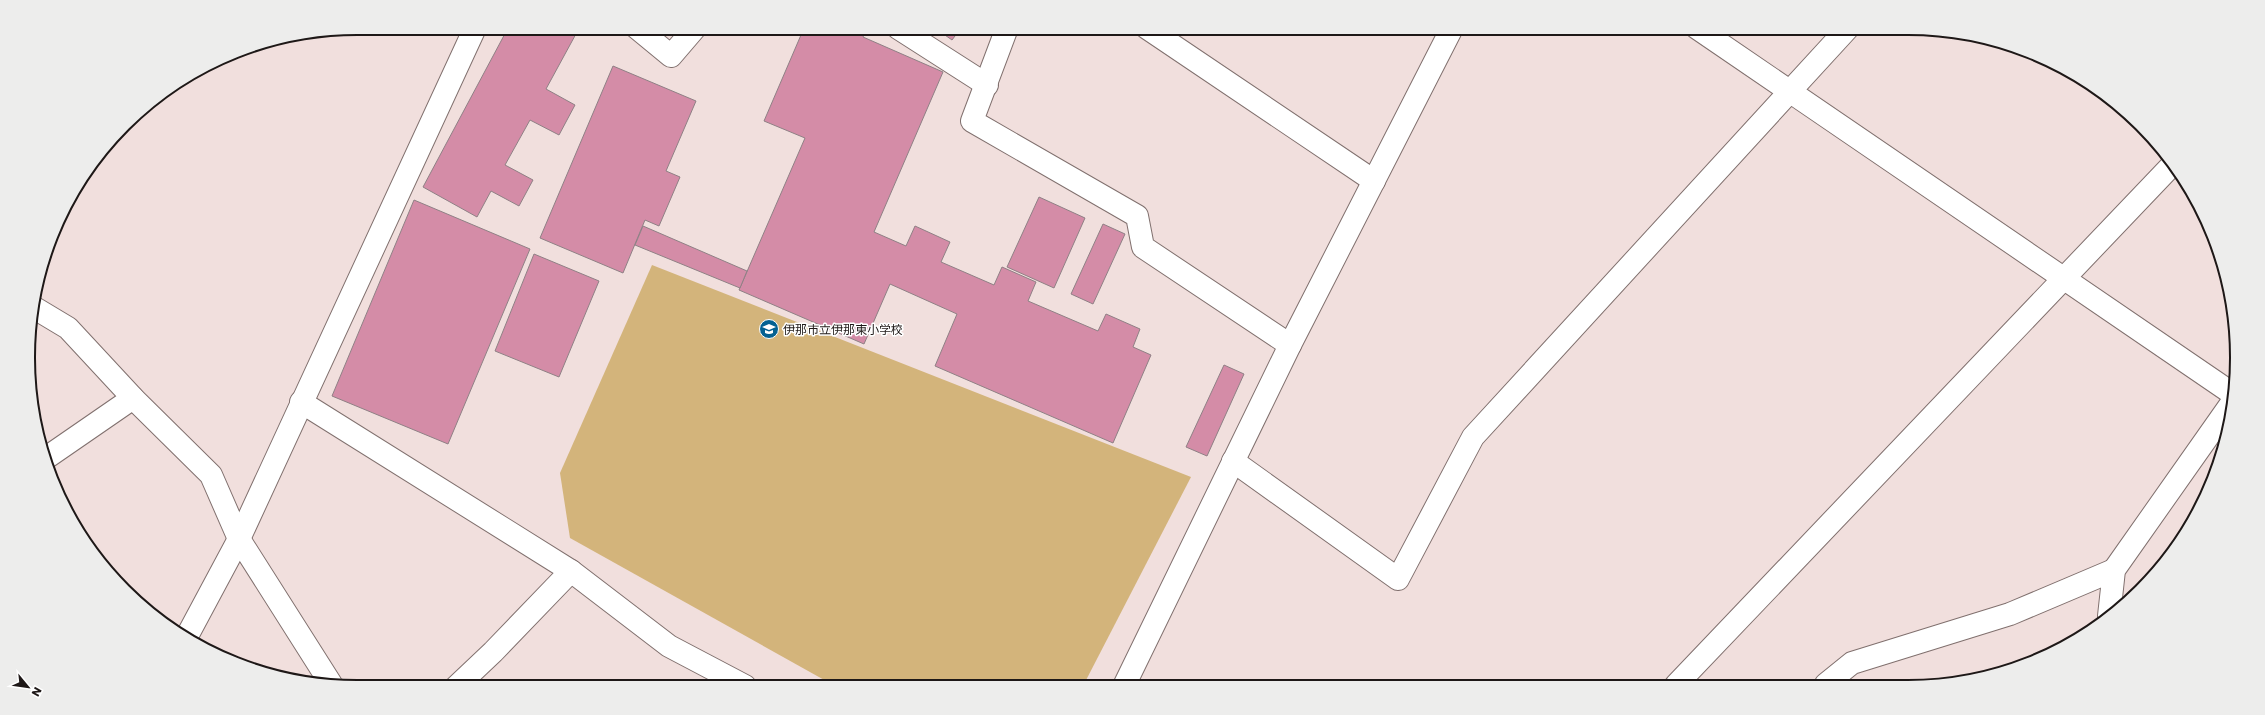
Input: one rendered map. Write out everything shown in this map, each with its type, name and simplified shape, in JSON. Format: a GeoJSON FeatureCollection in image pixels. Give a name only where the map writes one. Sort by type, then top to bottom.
{"type":"FeatureCollection","features":[{"type":"Feature","properties":{"kind":"street"},"geometry":{"type":"LineString","coordinates":[[189,633],[240,539],[301,402],[472,35]]}},
{"type":"Feature","properties":{"kind":"street"},"geometry":{"type":"LineString","coordinates":[[646,35],[671,56],[689,35]]}},
{"type":"Feature","properties":{"kind":"street"},"geometry":{"type":"LineString","coordinates":[[909,35],[987,85]]}},
{"type":"Feature","properties":{"kind":"street"},"geometry":{"type":"LineString","coordinates":[[1005,35],[987,85],[972,121],[1137,216],[1143,246],[1290,346]]}},
{"type":"Feature","properties":{"kind":"street"},"geometry":{"type":"LineString","coordinates":[[1157,35],[1374,181]]}},
{"type":"Feature","properties":{"kind":"street"},"geometry":{"type":"LineString","coordinates":[[1127,680],[1290,346],[1448,35]]}},
{"type":"Feature","properties":{"kind":"street"},"geometry":{"type":"LineString","coordinates":[[1707,35],[2228,391]]}},
{"type":"Feature","properties":{"kind":"street"},"geometry":{"type":"LineString","coordinates":[[1233,461],[1398,579],[1473,437],[1842,35]]}},
{"type":"Feature","properties":{"kind":"street"},"geometry":{"type":"LineString","coordinates":[[1681,680],[2169,168]]}},
{"type":"Feature","properties":{"kind":"street"},"geometry":{"type":"LineString","coordinates":[[39,310],[68,328],[133,398],[211,475],[240,539],[327,678]]}},
{"type":"Feature","properties":{"kind":"street"},"geometry":{"type":"LineString","coordinates":[[50,455],[133,398]]}},
{"type":"Feature","properties":{"kind":"street"},"geometry":{"type":"LineString","coordinates":[[301,402],[570,571],[669,646],[734,680]]}},
{"type":"Feature","properties":{"kind":"street"},"geometry":{"type":"LineString","coordinates":[[2110,608],[2114,570],[2225,412]]}},
{"type":"Feature","properties":{"kind":"street"},"geometry":{"type":"LineString","coordinates":[[1831,680],[1852,664],[2010,614],[2114,570]]}},
{"type":"Feature","properties":{"kind":"street"},"geometry":{"type":"LineString","coordinates":[[463,680],[493,652],[570,571]]}},
{"type":"Feature","properties":{"kind":"shaded area"},"geometry":{"type":"Polygon","coordinates":[[[652,265],[1191,477],[1086,680],[824,680],[570,538],[560,473],[652,265]]]}},
{"type":"Feature","properties":{"kind":"building"},"geometry":{"type":"Polygon","coordinates":[[[504,35],[575,35],[546,89],[575,105],[559,135],[530,120],[505,165],[533,180],[519,206],[491,191],[477,217],[423,187],[504,35]]]}},
{"type":"Feature","properties":{"kind":"building"},"geometry":{"type":"Polygon","coordinates":[[[801,35],[864,35],[863,37],[943,72],[874,232],[906,246],[915,226],[950,242],[941,262],[994,285],[1002,267],[1036,282],[1028,301],[1098,331],[1106,314],[1140,329],[1133,347],[1151,355],[1113,443],[935,366],[957,314],[890,284],[864,344],[739,290],[805,138],[764,121],[801,35]]]}},
{"type":"Feature","properties":{"kind":"building"},"geometry":{"type":"Polygon","coordinates":[[[945,35],[956,35],[952,40],[945,35]]]}},
{"type":"Feature","properties":{"kind":"building"},"geometry":{"type":"Polygon","coordinates":[[[613,66],[696,101],[666,171],[680,177],[659,226],[645,220],[623,273],[540,238],[613,66]]]}},
{"type":"Feature","properties":{"kind":"building"},"geometry":{"type":"Polygon","coordinates":[[[1039,197],[1085,218],[1054,288],[1007,267],[1039,197]]]}},
{"type":"Feature","properties":{"kind":"building"},"geometry":{"type":"Polygon","coordinates":[[[414,200],[530,249],[448,444],[332,396],[414,200]]]}},
{"type":"Feature","properties":{"kind":"building"},"geometry":{"type":"Polygon","coordinates":[[[1103,224],[1125,234],[1093,304],[1071,294],[1103,224]]]}},
{"type":"Feature","properties":{"kind":"building"},"geometry":{"type":"Polygon","coordinates":[[[643,226],[747,271],[740,288],[635,245],[643,226]]]}},
{"type":"Feature","properties":{"kind":"building"},"geometry":{"type":"Polygon","coordinates":[[[534,254],[599,281],[559,377],[495,351],[534,254]]]}},
{"type":"Feature","properties":{"kind":"building"},"geometry":{"type":"Polygon","coordinates":[[[1224,365],[1244,374],[1207,456],[1186,447],[1224,365]]]}},
{"type":"Feature","properties":{"kind":"place","name":"伊那市立伊那東小学校"},"geometry":{"type":"Point","coordinates":[769,329]}}]}
